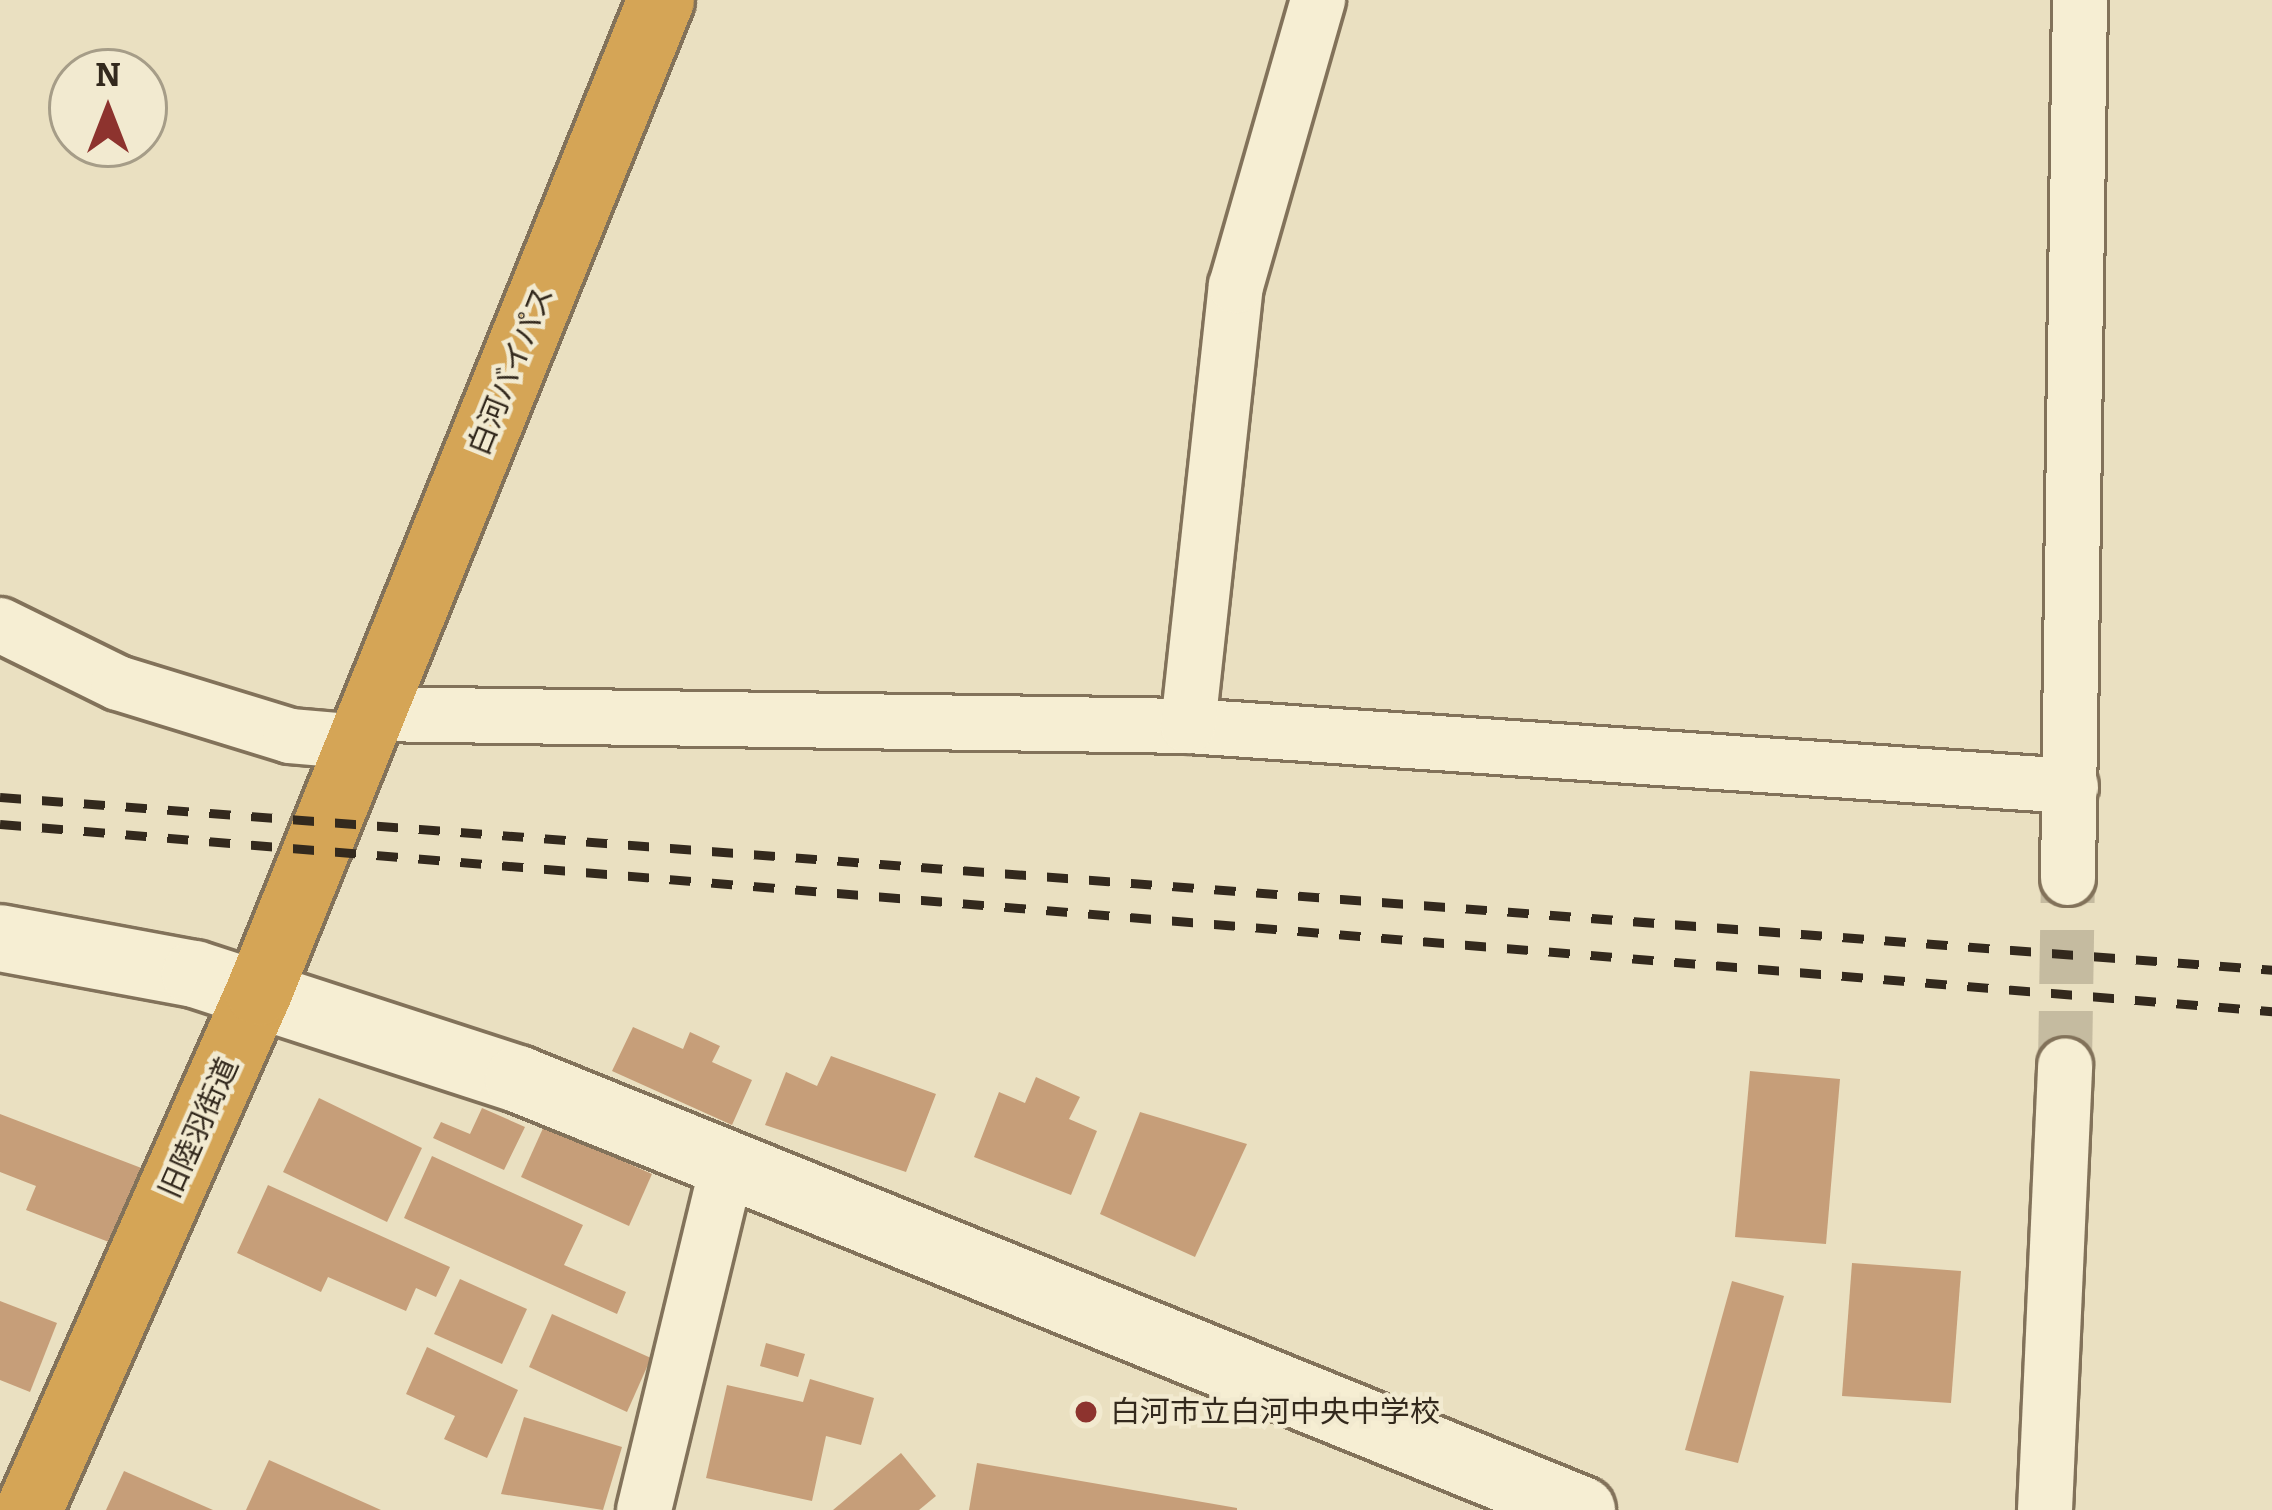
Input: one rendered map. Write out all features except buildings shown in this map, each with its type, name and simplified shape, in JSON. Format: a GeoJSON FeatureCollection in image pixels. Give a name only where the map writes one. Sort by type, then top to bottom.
{"type":"FeatureCollection","features":[{"type":"Feature","properties":{"kind":"highway","name":"白河バイパス"},"geometry":{"type":"LineString","coordinates":[[366,728],[661,0]]}},
{"type":"Feature","properties":{"kind":"highway","name":"旧陸羽街道"},"geometry":{"type":"LineString","coordinates":[[29,1510],[260,992],[366,728]]}},
{"type":"Feature","properties":{"kind":"street"},"geometry":{"type":"LineString","coordinates":[[1188,726],[1236,286],[1318,0]]}},
{"type":"Feature","properties":{"kind":"street"},"geometry":{"type":"LineString","coordinates":[[2068,878],[2080,0]]}},
{"type":"Feature","properties":{"kind":"street"},"geometry":{"type":"LineString","coordinates":[[0,625],[118,683],[290,736],[366,728],[1188,726],[2072,786]]}},
{"type":"Feature","properties":{"kind":"street"},"geometry":{"type":"LineString","coordinates":[[0,938],[260,992],[518,1079],[1582,1510]]}},
{"type":"Feature","properties":{"kind":"street"},"geometry":{"type":"LineString","coordinates":[[2045,1510],[2065,1065]]}},
{"type":"Feature","properties":{"kind":"street"},"geometry":{"type":"LineString","coordinates":[[644,1510],[728,1167]]}},
{"type":"Feature","properties":{"kind":"tunnel"},"geometry":{"type":"LineString","coordinates":[[2065,1065],[2068,878]]}},
{"type":"Feature","properties":{"kind":"railway"},"geometry":{"type":"LineString","coordinates":[[0,797],[2272,970]]}},
{"type":"Feature","properties":{"kind":"railway"},"geometry":{"type":"LineString","coordinates":[[0,824],[2272,1011]]}},
{"type":"Feature","properties":{"kind":"place","name":"白河市立白河中央中学校"},"geometry":{"type":"Point","coordinates":[1086,1412]}}]}
